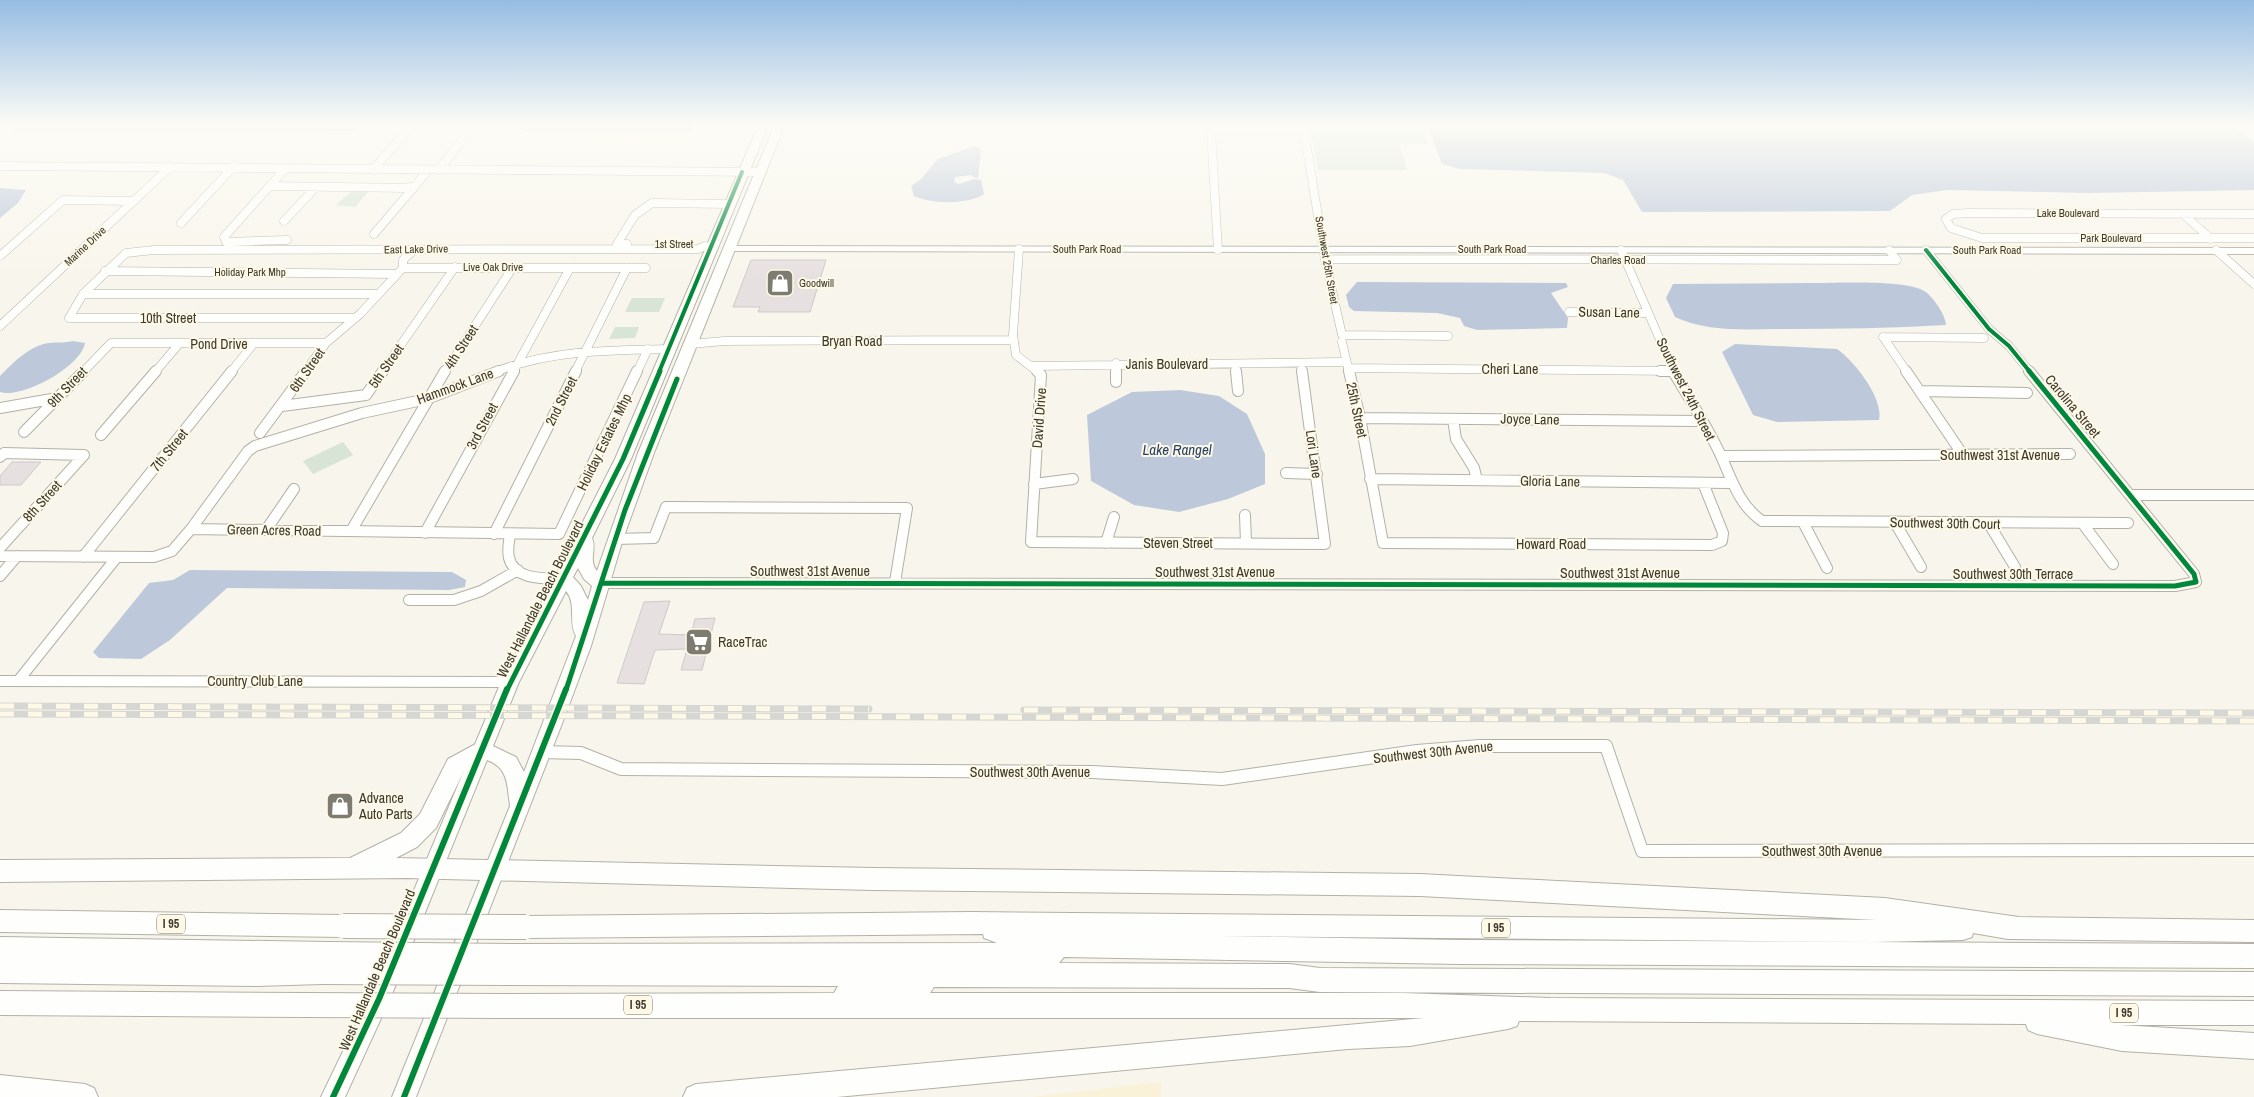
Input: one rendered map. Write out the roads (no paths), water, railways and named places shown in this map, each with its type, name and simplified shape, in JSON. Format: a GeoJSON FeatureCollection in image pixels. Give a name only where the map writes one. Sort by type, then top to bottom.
{"type":"FeatureCollection","features":[{"type":"Feature","properties":{"kind":"highway"},"geometry":{"type":"LineString","coordinates":[[351,869],[409,840],[428,821],[456,765],[481,750]]}},
{"type":"Feature","properties":{"kind":"highway"},"geometry":{"type":"LineString","coordinates":[[0,871],[433,868],[874,879],[1420,885],[1884,908],[2020,928]]}},
{"type":"Feature","properties":{"kind":"highway","name":"I 95"},"geometry":{"type":"LineString","coordinates":[[0,921],[526,927],[972,923],[1873,931],[2020,928],[2254,931]]}},
{"type":"Feature","properties":{"kind":"highway"},"geometry":{"type":"LineString","coordinates":[[972,923],[1043,945],[1459,952],[2254,956]]}},
{"type":"Feature","properties":{"kind":"highway"},"geometry":{"type":"LineString","coordinates":[[0,949],[326,963],[510,964],[1279,976],[1320,980],[2254,984]]}},
{"type":"Feature","properties":{"kind":"highway"},"geometry":{"type":"LineString","coordinates":[[510,964],[1459,952]]}},
{"type":"Feature","properties":{"kind":"highway"},"geometry":{"type":"LineString","coordinates":[[0,971],[258,974],[326,963]]}},
{"type":"Feature","properties":{"kind":"highway"},"geometry":{"type":"LineString","coordinates":[[775,1004],[922,984],[1281,985],[1320,980]]}},
{"type":"Feature","properties":{"kind":"highway","name":"I 95"},"geometry":{"type":"LineString","coordinates":[[0,1003],[502,1006],[775,1004],[1402,1005],[1550,1010],[2254,1013]]}},
{"type":"Feature","properties":{"kind":"highway"},"geometry":{"type":"LineString","coordinates":[[696,1097],[1348,1036],[1410,1033],[1550,1010]]}},
{"type":"Feature","properties":{"kind":"highway"},"geometry":{"type":"LineString","coordinates":[[1994,1012],[2122,1038],[2254,1046]]}},
{"type":"Feature","properties":{"kind":"highway"},"geometry":{"type":"LineString","coordinates":[[0,1088],[85,1097]]}},
{"type":"Feature","properties":{"kind":"main road","name":"West Hallandale Beach Boulevard"},"geometry":{"type":"LineString","coordinates":[[333,1097],[379,999],[510,682],[564,579],[622,460],[708,246],[730,204],[741,175]]}},
{"type":"Feature","properties":{"kind":"main road"},"geometry":{"type":"LineString","coordinates":[[404,1097],[520,808],[582,646],[615,539],[646,453],[760,175]]}},
{"type":"Feature","properties":{"kind":"main road"},"geometry":{"type":"LineString","coordinates":[[668,349],[672,350],[677,356],[677,379]]}},
{"type":"Feature","properties":{"kind":"main road"},"geometry":{"type":"LineString","coordinates":[[587,532],[584,558],[585,567],[590,577],[601,583]]}},
{"type":"Feature","properties":{"kind":"main road"},"geometry":{"type":"LineString","coordinates":[[564,579],[574,586],[581,604],[582,646]]}},
{"type":"Feature","properties":{"kind":"main road"},"geometry":{"type":"LineString","coordinates":[[481,750],[503,755],[510,761],[515,774],[520,808]]}},
{"type":"Feature","properties":{"kind":"street","name":"Marine Drive"},"geometry":{"type":"LineString","coordinates":[[0,326],[161,175]]}},
{"type":"Feature","properties":{"kind":"street"},"geometry":{"type":"LineString","coordinates":[[181,223],[226,175]]}},
{"type":"Feature","properties":{"kind":"street"},"geometry":{"type":"LineString","coordinates":[[277,175],[270,186],[224,237],[226,242],[286,240]]}},
{"type":"Feature","properties":{"kind":"street"},"geometry":{"type":"LineString","coordinates":[[374,234],[424,175]]}},
{"type":"Feature","properties":{"kind":"street"},"geometry":{"type":"LineString","coordinates":[[1214,175],[1218,250]]}},
{"type":"Feature","properties":{"kind":"street","name":"Southwest 25th Street"},"geometry":{"type":"LineString","coordinates":[[1312,175],[1324,254],[1342,339]]}},
{"type":"Feature","properties":{"kind":"street"},"geometry":{"type":"LineString","coordinates":[[270,186],[405,188],[415,186]]}},
{"type":"Feature","properties":{"kind":"street"},"geometry":{"type":"LineString","coordinates":[[284,221],[316,186]]}},
{"type":"Feature","properties":{"kind":"street"},"geometry":{"type":"LineString","coordinates":[[0,256],[63,200],[132,201]]}},
{"type":"Feature","properties":{"kind":"street","name":"1st Street"},"geometry":{"type":"LineString","coordinates":[[730,204],[652,203],[643,207],[628,220],[617,244],[708,246],[730,249]]}},
{"type":"Feature","properties":{"kind":"street","name":"Lake Boulevard"},"geometry":{"type":"LineString","coordinates":[[1969,236],[1951,228],[1946,219],[1953,214],[2254,214]]}},
{"type":"Feature","properties":{"kind":"street"},"geometry":{"type":"LineString","coordinates":[[2183,214],[2211,239]]}},
{"type":"Feature","properties":{"kind":"street","name":"Park Boulevard"},"geometry":{"type":"LineString","coordinates":[[1969,236],[1982,238],[2254,238]]}},
{"type":"Feature","properties":{"kind":"street","name":"East Lake Drive"},"geometry":{"type":"LineString","coordinates":[[126,253],[154,250],[698,249],[708,246]]}},
{"type":"Feature","properties":{"kind":"street"},"geometry":{"type":"LineString","coordinates":[[357,316],[395,274],[403,268],[403,260],[415,249]]}},
{"type":"Feature","properties":{"kind":"street","name":"South Park Road"},"geometry":{"type":"LineString","coordinates":[[730,249],[1218,250],[1324,254],[1622,250],[2254,251]]}},
{"type":"Feature","properties":{"kind":"street"},"geometry":{"type":"LineString","coordinates":[[1019,249],[1014,340],[1016,355],[1021,360],[1034,366]]}},
{"type":"Feature","properties":{"kind":"street","name":"Southwest 24th Street"},"geometry":{"type":"LineString","coordinates":[[1622,250],[1673,371],[1721,456],[1731,483],[1752,514],[1762,521]]}},
{"type":"Feature","properties":{"kind":"street","name":"Charles Road"},"geometry":{"type":"LineString","coordinates":[[1324,254],[1626,260],[1897,260],[1889,250]]}},
{"type":"Feature","properties":{"kind":"street","name":"Carolina Street"},"geometry":{"type":"LineString","coordinates":[[1926,250],[1989,329],[2008,346],[2131,495],[2194,574],[2196,582]]}},
{"type":"Feature","properties":{"kind":"street"},"geometry":{"type":"LineString","coordinates":[[2216,250],[2254,284]]}},
{"type":"Feature","properties":{"kind":"street","name":"10th Street"},"geometry":{"type":"LineString","coordinates":[[126,253],[83,294],[69,318],[357,316]]}},
{"type":"Feature","properties":{"kind":"street","name":"5th Street"},"geometry":{"type":"LineString","coordinates":[[282,406],[366,395],[455,267]]}},
{"type":"Feature","properties":{"kind":"street","name":"4th Street"},"geometry":{"type":"LineString","coordinates":[[351,532],[427,399],[513,267]]}},
{"type":"Feature","properties":{"kind":"street","name":"Live Oak Drive"},"geometry":{"type":"LineString","coordinates":[[403,268],[646,268]]}},
{"type":"Feature","properties":{"kind":"street","name":"3rd Street"},"geometry":{"type":"LineString","coordinates":[[425,533],[570,268]]}},
{"type":"Feature","properties":{"kind":"street","name":"2nd Street"},"geometry":{"type":"LineString","coordinates":[[494,534],[627,268]]}},
{"type":"Feature","properties":{"kind":"street","name":"Holiday Park Mhp"},"geometry":{"type":"LineString","coordinates":[[106,271],[395,274]]}},
{"type":"Feature","properties":{"kind":"street"},"geometry":{"type":"LineString","coordinates":[[83,294],[377,294]]}},
{"type":"Feature","properties":{"kind":"street","name":"Susan Lane"},"geometry":{"type":"LineString","coordinates":[[1569,312],[1648,313]]}},
{"type":"Feature","properties":{"kind":"street","name":"6th Street"},"geometry":{"type":"LineString","coordinates":[[260,433],[282,406],[326,343],[357,316]]}},
{"type":"Feature","properties":{"kind":"street"},"geometry":{"type":"LineString","coordinates":[[1342,339],[1448,336]]}},
{"type":"Feature","properties":{"kind":"street"},"geometry":{"type":"LineString","coordinates":[[1962,455],[1883,337],[1984,338]]}},
{"type":"Feature","properties":{"kind":"street","name":"25th Street"},"geometry":{"type":"LineString","coordinates":[[1342,339],[1344,365],[1360,418],[1370,479]]}},
{"type":"Feature","properties":{"kind":"street","name":"Bryan Road"},"geometry":{"type":"LineString","coordinates":[[691,344],[724,341],[1014,340]]}},
{"type":"Feature","properties":{"kind":"street","name":"Pond Drive"},"geometry":{"type":"LineString","coordinates":[[111,343],[326,343]]}},
{"type":"Feature","properties":{"kind":"street","name":"9th Street"},"geometry":{"type":"LineString","coordinates":[[24,432],[111,343]]}},
{"type":"Feature","properties":{"kind":"street"},"geometry":{"type":"LineString","coordinates":[[101,435],[179,344]]}},
{"type":"Feature","properties":{"kind":"street","name":"7th Street"},"geometry":{"type":"LineString","coordinates":[[83,557],[254,344]]}},
{"type":"Feature","properties":{"kind":"street","name":"Holiday Estates Mhp"},"geometry":{"type":"LineString","coordinates":[[559,534],[648,349]]}},
{"type":"Feature","properties":{"kind":"street","name":"Hammock Lane"},"geometry":{"type":"LineString","coordinates":[[191,529],[248,451],[255,446],[362,413],[427,399],[516,364],[586,351],[668,349]]}},
{"type":"Feature","properties":{"kind":"street"},"geometry":{"type":"LineString","coordinates":[[1116,363],[1116,382]]}},
{"type":"Feature","properties":{"kind":"street","name":"Janis Boulevard"},"geometry":{"type":"LineString","coordinates":[[1034,366],[1116,363],[1301,364]]}},
{"type":"Feature","properties":{"kind":"street"},"geometry":{"type":"LineString","coordinates":[[1235,364],[1238,391]]}},
{"type":"Feature","properties":{"kind":"street","name":"Cheri Lane"},"geometry":{"type":"LineString","coordinates":[[1301,364],[1673,371]]}},
{"type":"Feature","properties":{"kind":"street","name":"Lori Lane"},"geometry":{"type":"LineString","coordinates":[[1301,364],[1325,544]]}},
{"type":"Feature","properties":{"kind":"street","name":"David Drive"},"geometry":{"type":"LineString","coordinates":[[1030,542],[1041,375],[1034,366]]}},
{"type":"Feature","properties":{"kind":"street"},"geometry":{"type":"LineString","coordinates":[[1920,391],[2027,393]]}},
{"type":"Feature","properties":{"kind":"street"},"geometry":{"type":"LineString","coordinates":[[0,408],[57,398]]}},
{"type":"Feature","properties":{"kind":"street","name":"Joyce Lane"},"geometry":{"type":"LineString","coordinates":[[1360,418],[1700,421]]}},
{"type":"Feature","properties":{"kind":"street"},"geometry":{"type":"LineString","coordinates":[[1453,419],[1456,439],[1474,468],[1477,480]]}},
{"type":"Feature","properties":{"kind":"street","name":"8th Street"},"geometry":{"type":"LineString","coordinates":[[0,548],[84,454],[2,455]]}},
{"type":"Feature","properties":{"kind":"street","name":"Southwest 31st Avenue"},"geometry":{"type":"LineString","coordinates":[[1721,456],[2070,454]]}},
{"type":"Feature","properties":{"kind":"street"},"geometry":{"type":"LineString","coordinates":[[1286,474],[1317,474]]}},
{"type":"Feature","properties":{"kind":"street"},"geometry":{"type":"LineString","coordinates":[[1034,484],[1073,479]]}},
{"type":"Feature","properties":{"kind":"street","name":"Gloria Lane"},"geometry":{"type":"LineString","coordinates":[[1370,479],[1731,483]]}},
{"type":"Feature","properties":{"kind":"street","name":"Howard Road"},"geometry":{"type":"LineString","coordinates":[[1370,479],[1383,543],[1712,545],[1722,541],[1723,533],[1704,483]]}},
{"type":"Feature","properties":{"kind":"street"},"geometry":{"type":"LineString","coordinates":[[266,530],[294,488]]}},
{"type":"Feature","properties":{"kind":"street"},"geometry":{"type":"LineString","coordinates":[[2131,495],[2254,495]]}},
{"type":"Feature","properties":{"kind":"street"},"geometry":{"type":"LineString","coordinates":[[615,539],[654,538],[666,507],[907,508],[895,582]]}},
{"type":"Feature","properties":{"kind":"street"},"geometry":{"type":"LineString","coordinates":[[1245,515],[1246,544]]}},
{"type":"Feature","properties":{"kind":"street"},"geometry":{"type":"LineString","coordinates":[[1106,542],[1114,517]]}},
{"type":"Feature","properties":{"kind":"street","name":"Southwest 30th Court"},"geometry":{"type":"LineString","coordinates":[[1762,521],[1894,521],[1989,524],[2128,523]]}},
{"type":"Feature","properties":{"kind":"street"},"geometry":{"type":"LineString","coordinates":[[1894,521],[1922,568]]}},
{"type":"Feature","properties":{"kind":"street"},"geometry":{"type":"LineString","coordinates":[[1803,522],[1827,568]]}},
{"type":"Feature","properties":{"kind":"street"},"geometry":{"type":"LineString","coordinates":[[1989,524],[2015,566]]}},
{"type":"Feature","properties":{"kind":"street"},"geometry":{"type":"LineString","coordinates":[[2083,524],[2113,564]]}},
{"type":"Feature","properties":{"kind":"street"},"geometry":{"type":"LineString","coordinates":[[0,556],[154,557],[172,551],[191,529]]}},
{"type":"Feature","properties":{"kind":"street","name":"Green Acres Road"},"geometry":{"type":"LineString","coordinates":[[191,529],[559,534]]}},
{"type":"Feature","properties":{"kind":"street"},"geometry":{"type":"LineString","coordinates":[[510,534],[509,558],[518,570],[531,577],[564,579]]}},
{"type":"Feature","properties":{"kind":"street","name":"Steven Street"},"geometry":{"type":"LineString","coordinates":[[1030,542],[1325,544]]}},
{"type":"Feature","properties":{"kind":"street"},"geometry":{"type":"LineString","coordinates":[[0,576],[17,556]]}},
{"type":"Feature","properties":{"kind":"street"},"geometry":{"type":"LineString","coordinates":[[18,682],[117,557]]}},
{"type":"Feature","properties":{"kind":"street"},"geometry":{"type":"LineString","coordinates":[[408,600],[454,600],[480,592],[518,570]]}},
{"type":"Feature","properties":{"kind":"street","name":"Southwest 30th Terrace"},"geometry":{"type":"LineString","coordinates":[[1829,585],[2181,586],[2196,582]]}},
{"type":"Feature","properties":{"kind":"street","name":"Southwest 31st Avenue"},"geometry":{"type":"LineString","coordinates":[[601,583],[1829,585]]}},
{"type":"Feature","properties":{"kind":"street","name":"Country Club Lane"},"geometry":{"type":"LineString","coordinates":[[0,681],[510,682]]}},
{"type":"Feature","properties":{"kind":"street","name":"Southwest 30th Avenue"},"geometry":{"type":"LineString","coordinates":[[541,752],[581,753],[621,769],[1092,772],[1222,779],[1412,752],[1480,746],[1606,746],[1642,851],[2254,850]]}},
{"type":"Feature","properties":{"kind":"water"},"geometry":{"type":"Polygon","coordinates":[[[924,175],[970,175],[955,177],[954,182],[959,184],[974,179],[981,180],[984,194],[977,198],[959,202],[930,201],[914,196],[911,186],[924,175]]]}},
{"type":"Feature","properties":{"kind":"water"},"geometry":{"type":"Polygon","coordinates":[[[1610,175],[2254,175],[2254,190],[2089,193],[1947,190],[1912,195],[1890,211],[1642,212],[1623,180],[1610,175]]]}},
{"type":"Feature","properties":{"kind":"water"},"geometry":{"type":"Polygon","coordinates":[[[0,188],[26,190],[18,203],[0,218],[0,188]]]}},
{"type":"Feature","properties":{"kind":"water"},"geometry":{"type":"Polygon","coordinates":[[[1357,282],[1566,283],[1568,287],[1551,293],[1568,318],[1567,328],[1477,330],[1464,326],[1460,318],[1437,313],[1354,311],[1349,307],[1346,295],[1357,282]]]}},
{"type":"Feature","properties":{"kind":"water"},"geometry":{"type":"Polygon","coordinates":[[[1871,283],[1904,285],[1926,292],[1942,312],[1946,325],[1825,329],[1715,328],[1701,326],[1675,317],[1666,298],[1673,284],[1871,283]]]}},
{"type":"Feature","properties":{"kind":"water"},"geometry":{"type":"Polygon","coordinates":[[[73,341],[85,343],[73,362],[62,371],[36,386],[22,391],[0,392],[0,376],[16,360],[42,344],[73,341]]]}},
{"type":"Feature","properties":{"kind":"water"},"geometry":{"type":"Polygon","coordinates":[[[1735,344],[1837,349],[1859,371],[1872,391],[1877,401],[1879,420],[1777,422],[1753,415],[1722,352],[1735,344]]]}},
{"type":"Feature","properties":{"kind":"water","name":"Lake Rangel"},"geometry":{"type":"Polygon","coordinates":[[[1180,390],[1219,396],[1247,414],[1265,454],[1265,484],[1228,499],[1179,512],[1134,505],[1091,481],[1087,415],[1132,392],[1180,390]]]}},
{"type":"Feature","properties":{"kind":"water"},"geometry":{"type":"Polygon","coordinates":[[[190,570],[452,572],[466,580],[465,587],[449,590],[227,588],[170,640],[141,659],[99,658],[93,652],[149,583],[173,580],[190,570]]]}},
{"type":"Feature","properties":{"kind":"railway"},"geometry":{"type":"LineString","coordinates":[[0,706],[869,709]]}},
{"type":"Feature","properties":{"kind":"railway"},"geometry":{"type":"LineString","coordinates":[[1024,710],[2254,713]]}},
{"type":"Feature","properties":{"kind":"railway"},"geometry":{"type":"LineString","coordinates":[[0,714],[2254,721]]}},
{"type":"Feature","properties":{"kind":"place","name":"Goodwill"},"geometry":{"type":"Point","coordinates":[780,283]}},
{"type":"Feature","properties":{"kind":"place","name":"RaceTrac"},"geometry":{"type":"Point","coordinates":[699,642]}},
{"type":"Feature","properties":{"kind":"place","name":"Advance Auto Parts"},"geometry":{"type":"Point","coordinates":[340,806]}}]}
